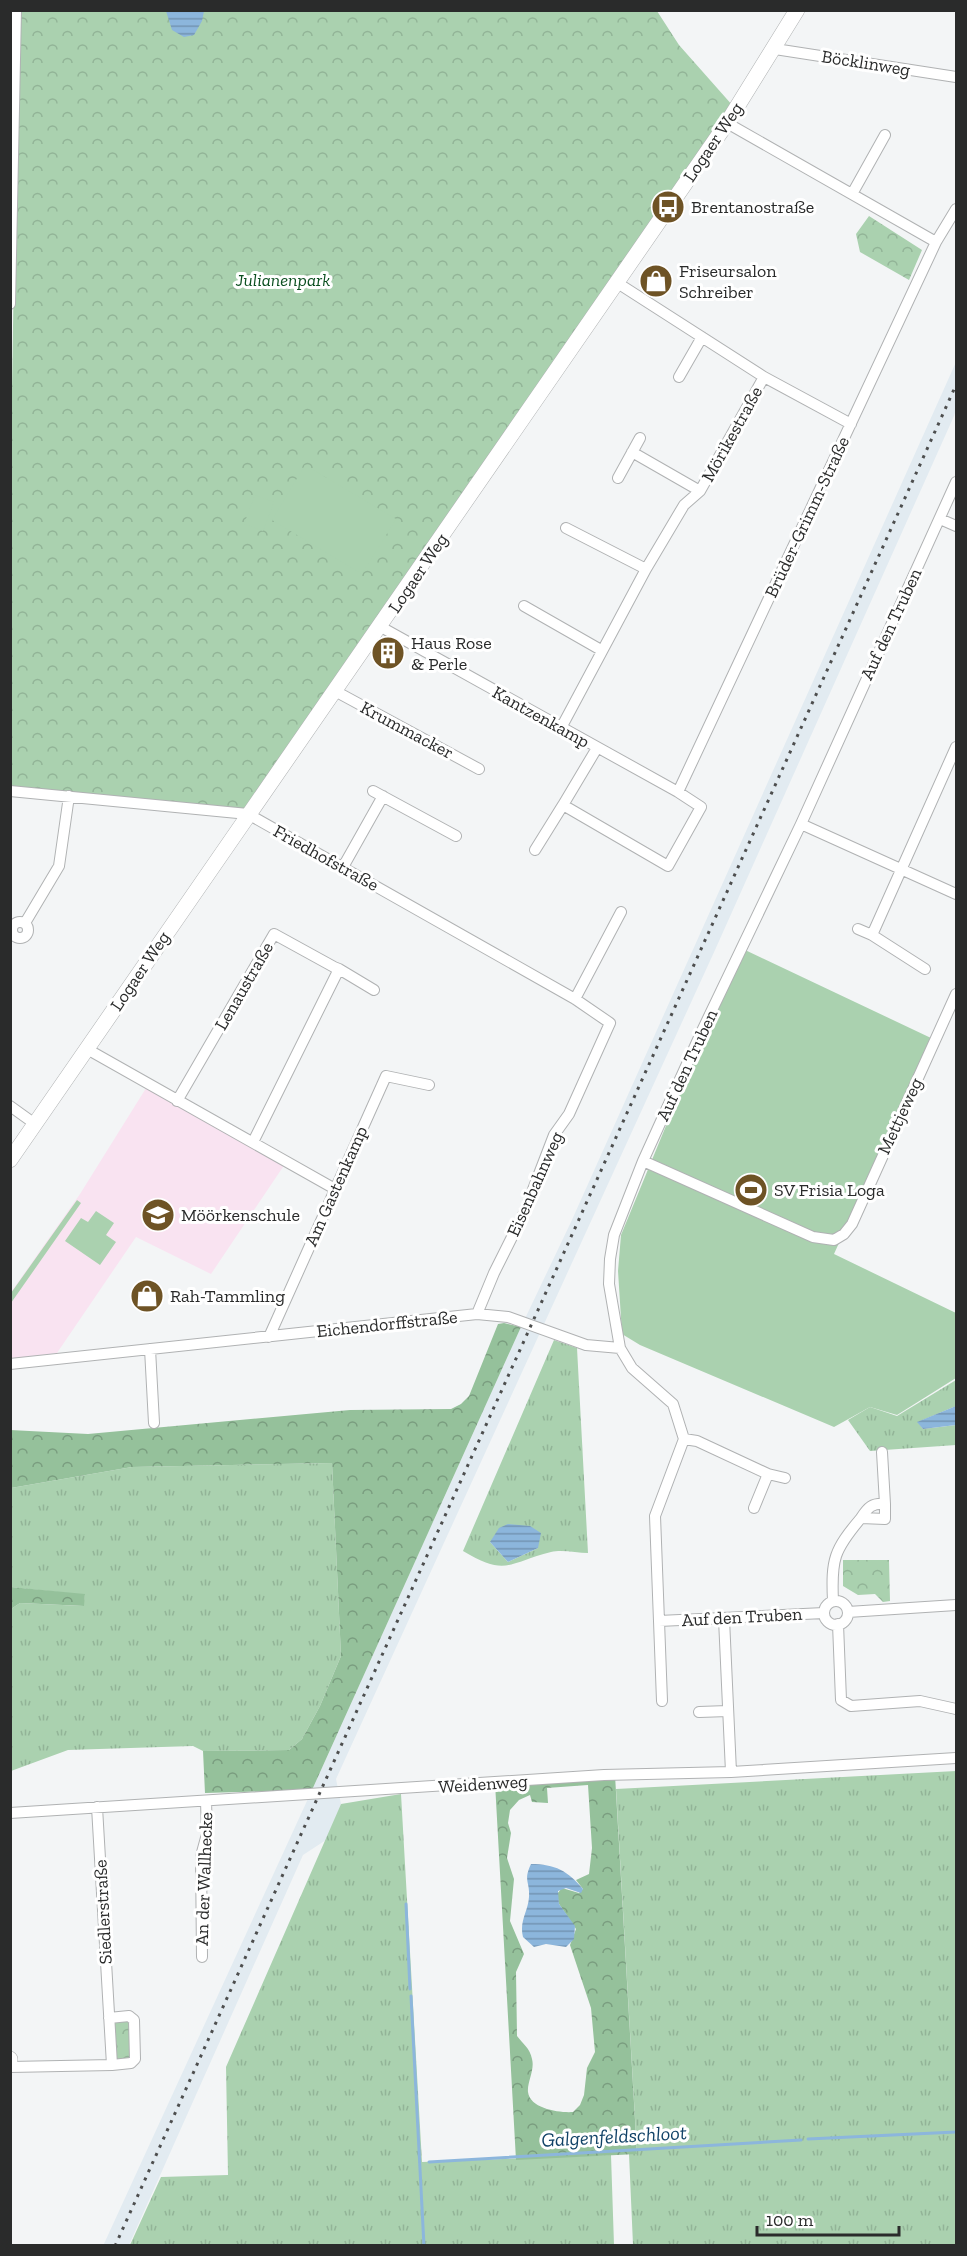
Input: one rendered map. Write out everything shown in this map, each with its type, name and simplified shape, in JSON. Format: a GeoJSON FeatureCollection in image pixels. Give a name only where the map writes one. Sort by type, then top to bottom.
{"type":"FeatureCollection","features":[{"type":"Feature","properties":{"kind":"street"},"geometry":{"type":"LineString","coordinates":[[10,304],[16,10]]}},
{"type":"Feature","properties":{"kind":"street","name":"Logaer Weg"},"geometry":{"type":"LineString","coordinates":[[10,1160],[248,814],[381,627],[727,123],[775,49],[797,10]]}},
{"type":"Feature","properties":{"kind":"street","name":"Böcklinweg"},"geometry":{"type":"LineString","coordinates":[[775,49],[957,77]]}},
{"type":"Feature","properties":{"kind":"street"},"geometry":{"type":"LineString","coordinates":[[727,123],[936,242]]}},
{"type":"Feature","properties":{"kind":"street"},"geometry":{"type":"LineString","coordinates":[[852,194],[885,135]]}},
{"type":"Feature","properties":{"kind":"street","name":"Brüder-Grimm-Straße"},"geometry":{"type":"LineString","coordinates":[[678,792],[936,242],[957,209]]}},
{"type":"Feature","properties":{"kind":"street"},"geometry":{"type":"LineString","coordinates":[[616,282],[764,377],[851,424]]}},
{"type":"Feature","properties":{"kind":"street"},"geometry":{"type":"LineString","coordinates":[[679,377],[702,337]]}},
{"type":"Feature","properties":{"kind":"street","name":"Mörikestraße"},"geometry":{"type":"LineString","coordinates":[[561,728],[646,569],[684,505],[700,491],[764,377]]}},
{"type":"Feature","properties":{"kind":"street"},"geometry":{"type":"LineString","coordinates":[[618,478],[640,438]]}},
{"type":"Feature","properties":{"kind":"street","name":"Mörikestraße"},"geometry":{"type":"LineString","coordinates":[[632,452],[700,491]]}},
{"type":"Feature","properties":{"kind":"street","name":"Auf den Truben"},"geometry":{"type":"LineString","coordinates":[[662,1701],[655,1516],[684,1439],[673,1404],[632,1368],[620,1348],[611,1302],[609,1259],[618,1223],[643,1161],[801,824],[957,482]]}},
{"type":"Feature","properties":{"kind":"street"},"geometry":{"type":"LineString","coordinates":[[940,519],[957,526]]}},
{"type":"Feature","properties":{"kind":"street"},"geometry":{"type":"LineString","coordinates":[[566,528],[646,569]]}},
{"type":"Feature","properties":{"kind":"street"},"geometry":{"type":"LineString","coordinates":[[524,606],[601,650]]}},
{"type":"Feature","properties":{"kind":"street","name":"Kantzenkamp"},"geometry":{"type":"LineString","coordinates":[[381,627],[701,807],[668,866],[563,805]]}},
{"type":"Feature","properties":{"kind":"street","name":"Krummacker"},"geometry":{"type":"LineString","coordinates":[[335,692],[479,769]]}},
{"type":"Feature","properties":{"kind":"street"},"geometry":{"type":"LineString","coordinates":[[872,935],[900,868],[957,747]]}},
{"type":"Feature","properties":{"kind":"street"},"geometry":{"type":"LineString","coordinates":[[535,850],[597,748]]}},
{"type":"Feature","properties":{"kind":"street","name":"Friedhofstraße"},"geometry":{"type":"LineString","coordinates":[[10,791],[248,814],[575,999],[610,1023]]}},
{"type":"Feature","properties":{"kind":"street"},"geometry":{"type":"LineString","coordinates":[[343,867],[378,794],[456,836]]}},
{"type":"Feature","properties":{"kind":"street"},"geometry":{"type":"LineString","coordinates":[[25,923],[59,866],[69,796]]}},
{"type":"Feature","properties":{"kind":"street"},"geometry":{"type":"LineString","coordinates":[[801,824],[957,894]]}},
{"type":"Feature","properties":{"kind":"street"},"geometry":{"type":"LineString","coordinates":[[575,999],[621,912]]}},
{"type":"Feature","properties":{"kind":"street"},"geometry":{"type":"LineString","coordinates":[[858,929],[872,935],[925,969]]}},
{"type":"Feature","properties":{"kind":"street","name":"Lenaustraße"},"geometry":{"type":"LineString","coordinates":[[177,1101],[274,934],[374,990]]}},
{"type":"Feature","properties":{"kind":"street"},"geometry":{"type":"LineString","coordinates":[[253,1142],[339,969]]}},
{"type":"Feature","properties":{"kind":"street","name":"Mettjeweg"},"geometry":{"type":"LineString","coordinates":[[643,1161],[813,1237],[834,1240],[844,1234],[852,1224],[957,994]]}},
{"type":"Feature","properties":{"kind":"street","name":"Eisenbahnweg"},"geometry":{"type":"LineString","coordinates":[[477,1314],[494,1273],[524,1213],[555,1135],[569,1114],[610,1023]]}},
{"type":"Feature","properties":{"kind":"street"},"geometry":{"type":"LineString","coordinates":[[87,1049],[335,1189]]}},
{"type":"Feature","properties":{"kind":"street","name":"Am Gastenkamp"},"geometry":{"type":"LineString","coordinates":[[268,1337],[386,1076],[429,1085]]}},
{"type":"Feature","properties":{"kind":"street"},"geometry":{"type":"LineString","coordinates":[[10,1106],[36,1124]]}},
{"type":"Feature","properties":{"kind":"street","name":"Eichendorffstraße"},"geometry":{"type":"LineString","coordinates":[[10,1364],[477,1314],[508,1317],[586,1345],[620,1348]]}},
{"type":"Feature","properties":{"kind":"street"},"geometry":{"type":"LineString","coordinates":[[150,1349],[154,1423]]}},
{"type":"Feature","properties":{"kind":"street"},"geometry":{"type":"LineString","coordinates":[[684,1439],[697,1441],[768,1474],[784,1478]]}},
{"type":"Feature","properties":{"kind":"street"},"geometry":{"type":"LineString","coordinates":[[882,1452],[885,1519],[861,1518],[834,1558],[833,1601],[843,1603],[848,1612],[845,1620],[838,1624],[842,1700],[845,1704],[852,1706],[920,1701],[957,1709]]}},
{"type":"Feature","properties":{"kind":"street"},"geometry":{"type":"LineString","coordinates":[[754,1508],[768,1474]]}},
{"type":"Feature","properties":{"kind":"street","name":"Auf den Truben"},"geometry":{"type":"LineString","coordinates":[[833,1601],[826,1606],[824,1613],[828,1622],[838,1624]]}},
{"type":"Feature","properties":{"kind":"street"},"geometry":{"type":"LineString","coordinates":[[848,1612],[957,1605]]}},
{"type":"Feature","properties":{"kind":"street","name":"Auf den Truben"},"geometry":{"type":"LineString","coordinates":[[659,1621],[824,1613]]}},
{"type":"Feature","properties":{"kind":"street"},"geometry":{"type":"LineString","coordinates":[[724,1619],[732,1772]]}},
{"type":"Feature","properties":{"kind":"street"},"geometry":{"type":"LineString","coordinates":[[699,1712],[728,1710]]}},
{"type":"Feature","properties":{"kind":"street","name":"Weidenweg"},"geometry":{"type":"LineString","coordinates":[[10,1813],[604,1775],[732,1772],[957,1758]]}},
{"type":"Feature","properties":{"kind":"street","name":"An der Wallhecke"},"geometry":{"type":"LineString","coordinates":[[202,1957],[201,1856],[207,1834],[206,1801]]}},
{"type":"Feature","properties":{"kind":"street","name":"Siedlerstraße"},"geometry":{"type":"LineString","coordinates":[[97,1807],[112,2065]]}},
{"type":"Feature","properties":{"kind":"street"},"geometry":{"type":"LineString","coordinates":[[10,2067],[131,2063],[135,2059],[134,2020],[129,2016],[109,2018]]}},
{"type":"Feature","properties":{"kind":"shaded area"},"geometry":{"type":"Polygon","coordinates":[[[956,362],[954,416],[715,950],[336,1779],[341,1804],[326,1840],[303,1855],[129,2245],[103,2246],[521,1327],[571,1222],[956,362]]]}},
{"type":"Feature","properties":{"kind":"shaded area","name":"Möörkenschule"},"geometry":{"type":"Polygon","coordinates":[[[148,1085],[287,1161],[211,1274],[136,1237],[57,1353],[11,1359],[11,1292],[80,1194],[148,1085]]]}},
{"type":"Feature","properties":{"kind":"green space","name":"Julianenpark"},"geometry":{"type":"Polygon","coordinates":[[[18,11],[657,11],[679,45],[733,106],[243,810],[11,787],[11,452],[18,11]]]}},
{"type":"Feature","properties":{"kind":"green space"},"geometry":{"type":"Polygon","coordinates":[[[869,216],[922,250],[909,280],[860,252],[856,234],[869,216]]]}},
{"type":"Feature","properties":{"kind":"green space"},"geometry":{"type":"Polygon","coordinates":[[[305,465],[396,519],[362,574],[272,520],[305,465]]]}},
{"type":"Feature","properties":{"kind":"green space"},"geometry":{"type":"Polygon","coordinates":[[[255,495],[274,502],[263,531],[244,524],[255,495]]]}},
{"type":"Feature","properties":{"kind":"green space","name":"SV Frisia Loga"},"geometry":{"type":"Polygon","coordinates":[[[743,949],[931,1038],[834,1254],[956,1313],[956,1378],[897,1415],[870,1407],[834,1427],[640,1345],[622,1334],[618,1271],[621,1235],[703,1036],[743,949]]]}},
{"type":"Feature","properties":{"kind":"green space"},"geometry":{"type":"Polygon","coordinates":[[[77,1200],[81,1203],[11,1303],[11,1293],[77,1200]]]}},
{"type":"Feature","properties":{"kind":"green space"},"geometry":{"type":"Polygon","coordinates":[[[96,1211],[114,1223],[106,1235],[116,1242],[100,1265],[65,1241],[81,1218],[88,1222],[96,1211]]]}},
{"type":"Feature","properties":{"kind":"green space"},"geometry":{"type":"Polygon","coordinates":[[[498,1324],[521,1327],[312,1790],[205,1793],[203,1751],[289,1750],[302,1739],[320,1706],[341,1656],[332,1463],[132,1467],[11,1488],[10,1430],[88,1434],[350,1410],[451,1409],[461,1404],[469,1396],[498,1324]]]}},
{"type":"Feature","properties":{"kind":"green space"},"geometry":{"type":"Polygon","coordinates":[[[554,1340],[577,1348],[588,1553],[555,1551],[499,1566],[489,1564],[463,1551],[554,1340]],[[490,1542],[508,1562],[538,1548],[490,1542]]]}},
{"type":"Feature","properties":{"kind":"green space"},"geometry":{"type":"Polygon","coordinates":[[[956,1380],[956,1406],[918,1422],[923,1429],[956,1425],[956,1445],[870,1451],[848,1420],[870,1407],[897,1416],[956,1380]]]}},
{"type":"Feature","properties":{"kind":"green space"},"geometry":{"type":"Polygon","coordinates":[[[332,1463],[341,1656],[320,1706],[302,1739],[289,1750],[203,1751],[193,1746],[68,1750],[11,1771],[11,1609],[20,1603],[83,1606],[85,1595],[11,1587],[11,1488],[132,1467],[332,1463]]]}},
{"type":"Feature","properties":{"kind":"green space"},"geometry":{"type":"Polygon","coordinates":[[[843,1560],[889,1560],[890,1601],[883,1602],[875,1594],[858,1595],[843,1586],[843,1560]]]}},
{"type":"Feature","properties":{"kind":"green space"},"geometry":{"type":"Polygon","coordinates":[[[11,1587],[85,1594],[84,1606],[20,1603],[11,1609],[11,1587]]]}},
{"type":"Feature","properties":{"kind":"green space"},"geometry":{"type":"Polygon","coordinates":[[[956,1771],[956,2245],[633,2245],[629,2154],[637,2153],[616,1789],[956,1771]]]}},
{"type":"Feature","properties":{"kind":"green space"},"geometry":{"type":"Polygon","coordinates":[[[615,1775],[637,2154],[516,2160],[495,1783],[615,1775]],[[588,1785],[547,1788],[548,1803],[532,1802],[530,1795],[519,1800],[510,1810],[508,1823],[511,1833],[507,1858],[514,1879],[510,1921],[524,1954],[516,1972],[517,2036],[528,2049],[532,2059],[528,2088],[530,2098],[546,2109],[561,2112],[573,2112],[580,2105],[584,2095],[587,2068],[595,2052],[591,2008],[570,1945],[576,1929],[559,1904],[557,1894],[562,1888],[579,1893],[583,1889],[576,1880],[589,1874],[592,1848],[588,1785]]]}},
{"type":"Feature","properties":{"kind":"green space"},"geometry":{"type":"Polygon","coordinates":[[[401,1794],[422,2162],[611,2155],[614,2245],[130,2245],[161,2177],[228,2175],[226,2067],[341,1804],[401,1794]]]}},
{"type":"Feature","properties":{"kind":"green space"},"geometry":{"type":"Polygon","coordinates":[[[116,2020],[129,2021],[131,2056],[126,2060],[117,2060],[113,2024],[116,2020]]]}},
{"type":"Feature","properties":{"kind":"water"},"geometry":{"type":"Polygon","coordinates":[[[166,10],[204,11],[202,21],[194,35],[184,37],[172,30],[166,10]]]}},
{"type":"Feature","properties":{"kind":"water"},"geometry":{"type":"Polygon","coordinates":[[[956,1406],[956,1425],[923,1429],[917,1422],[956,1406]]]}},
{"type":"Feature","properties":{"kind":"water"},"geometry":{"type":"Polygon","coordinates":[[[508,1524],[530,1526],[541,1533],[538,1548],[508,1562],[490,1542],[499,1528],[508,1524]]]}},
{"type":"Feature","properties":{"kind":"water"},"geometry":{"type":"Polygon","coordinates":[[[531,1864],[554,1867],[572,1877],[583,1889],[581,1893],[566,1888],[558,1891],[559,1904],[575,1926],[574,1939],[566,1947],[546,1944],[534,1947],[523,1937],[522,1926],[529,1897],[527,1874],[531,1864]]]}},
{"type":"Feature","properties":{"kind":"waterway"},"geometry":{"type":"LineString","coordinates":[[406,1904],[410,1989]]}},
{"type":"Feature","properties":{"kind":"waterway"},"geometry":{"type":"LineString","coordinates":[[411,1996],[424,2246]]}},
{"type":"Feature","properties":{"kind":"waterway","name":"Galgenfeldschloot"},"geometry":{"type":"LineString","coordinates":[[808,2139],[956,2132]]}},
{"type":"Feature","properties":{"kind":"waterway","name":"Galgenfeldschloot"},"geometry":{"type":"LineString","coordinates":[[429,2162],[801,2140]]}},
{"type":"Feature","properties":{"kind":"railway"},"geometry":{"type":"LineString","coordinates":[[115,2246],[956,385]]}},
{"type":"Feature","properties":{"kind":"place","name":"Brentanostraße"},"geometry":{"type":"Point","coordinates":[668,207]}},
{"type":"Feature","properties":{"kind":"place","name":"Friseursalon Schreiber"},"geometry":{"type":"Point","coordinates":[656,281]}},
{"type":"Feature","properties":{"kind":"place","name":"Haus Rose & Perle"},"geometry":{"type":"Point","coordinates":[388,653]}},
{"type":"Feature","properties":{"kind":"place","name":"SV Frisia Loga"},"geometry":{"type":"Point","coordinates":[751,1190]}},
{"type":"Feature","properties":{"kind":"place","name":"Möörkenschule"},"geometry":{"type":"Point","coordinates":[158,1215]}},
{"type":"Feature","properties":{"kind":"place","name":"Rah-Tammling"},"geometry":{"type":"Point","coordinates":[147,1296]}}]}
